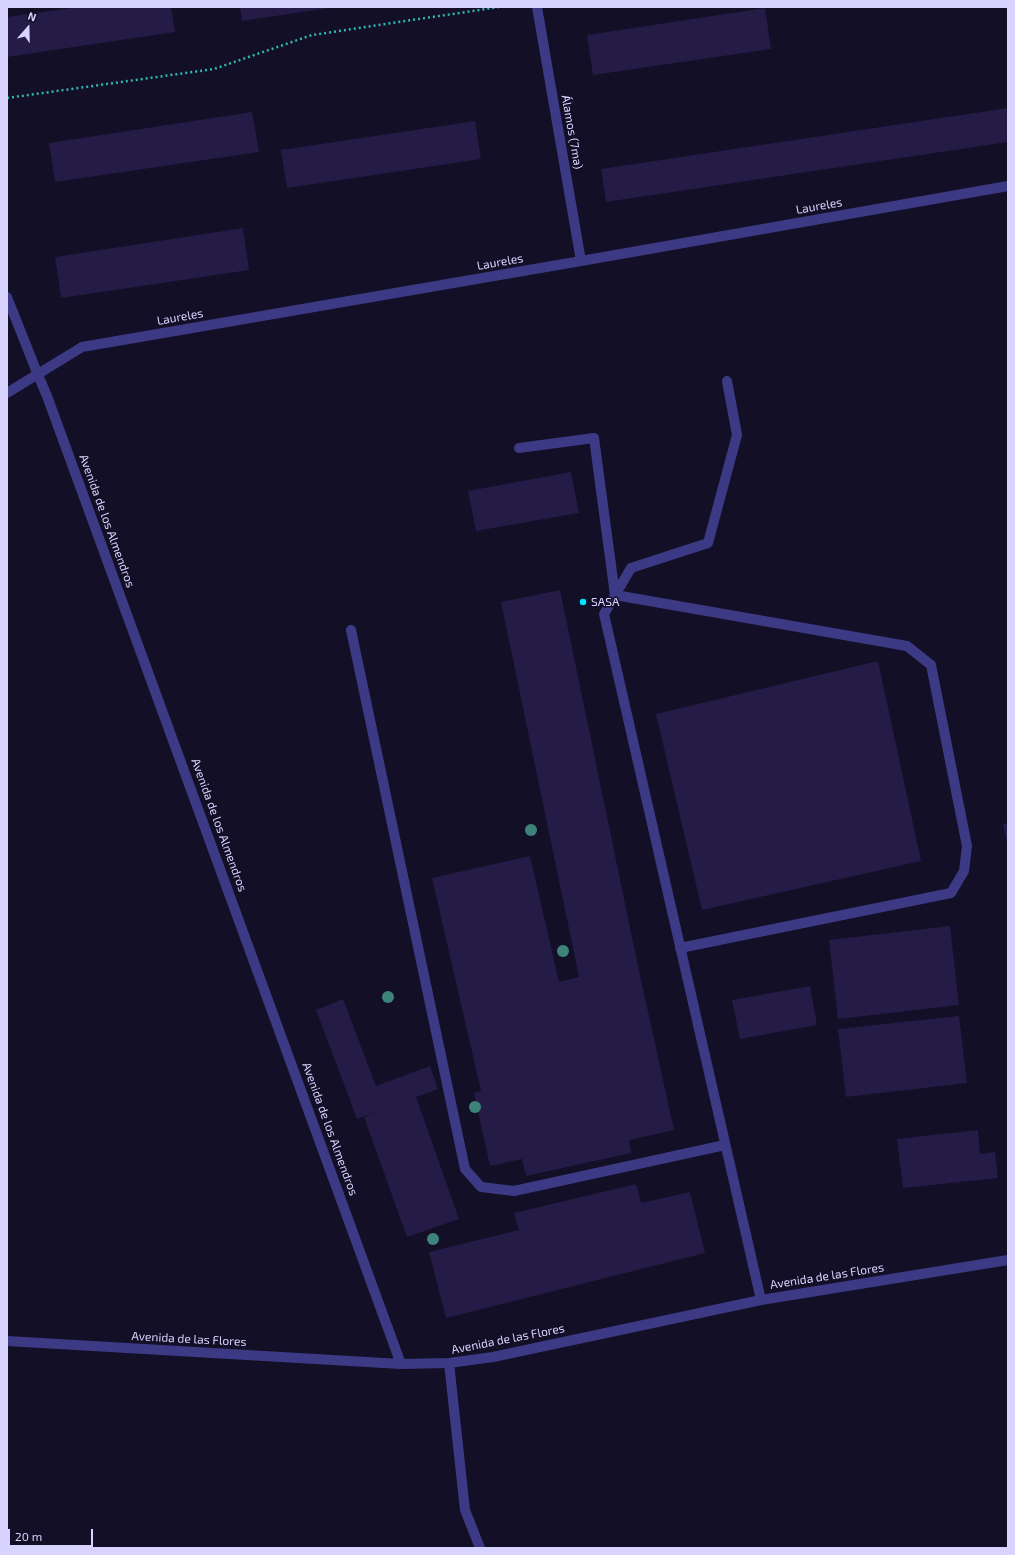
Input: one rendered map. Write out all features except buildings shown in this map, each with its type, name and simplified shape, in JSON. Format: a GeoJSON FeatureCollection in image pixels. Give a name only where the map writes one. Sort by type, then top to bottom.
{"type":"FeatureCollection","features":[{"type":"Feature","properties":{"kind":"street","name":"Álamos (7ma)"},"geometry":{"type":"LineString","coordinates":[[537,7],[581,262]]}},
{"type":"Feature","properties":{"kind":"street","name":"Laureles"},"geometry":{"type":"LineString","coordinates":[[7,393],[82,347],[581,262],[1008,186]]}},
{"type":"Feature","properties":{"kind":"street","name":"Avenida de los Almendros"},"geometry":{"type":"LineString","coordinates":[[7,297],[47,396],[401,1364]]}},
{"type":"Feature","properties":{"kind":"street"},"geometry":{"type":"LineString","coordinates":[[727,381],[737,435],[708,543],[631,568],[604,614],[761,1300]]}},
{"type":"Feature","properties":{"kind":"street"},"geometry":{"type":"LineString","coordinates":[[519,448],[594,438],[615,595]]}},
{"type":"Feature","properties":{"kind":"street"},"geometry":{"type":"LineString","coordinates":[[615,595],[907,646],[931,665],[967,846],[964,871],[951,892],[680,948]]}},
{"type":"Feature","properties":{"kind":"street"},"geometry":{"type":"LineString","coordinates":[[351,630],[464,1169],[481,1187],[514,1191],[725,1145]]}},
{"type":"Feature","properties":{"kind":"street","name":"Avenida de las Flores"},"geometry":{"type":"LineString","coordinates":[[7,1341],[401,1364],[449,1363],[493,1357],[761,1300],[1008,1260]]}},
{"type":"Feature","properties":{"kind":"street"},"geometry":{"type":"LineString","coordinates":[[449,1363],[465,1510],[480,1548]]}},
{"type":"Feature","properties":{"kind":"path"},"geometry":{"type":"LineString","coordinates":[[7,98],[214,69],[312,35],[499,7]]}},
{"type":"Feature","properties":{"kind":"place","name":"SASA"},"geometry":{"type":"Point","coordinates":[583,602]}}]}
